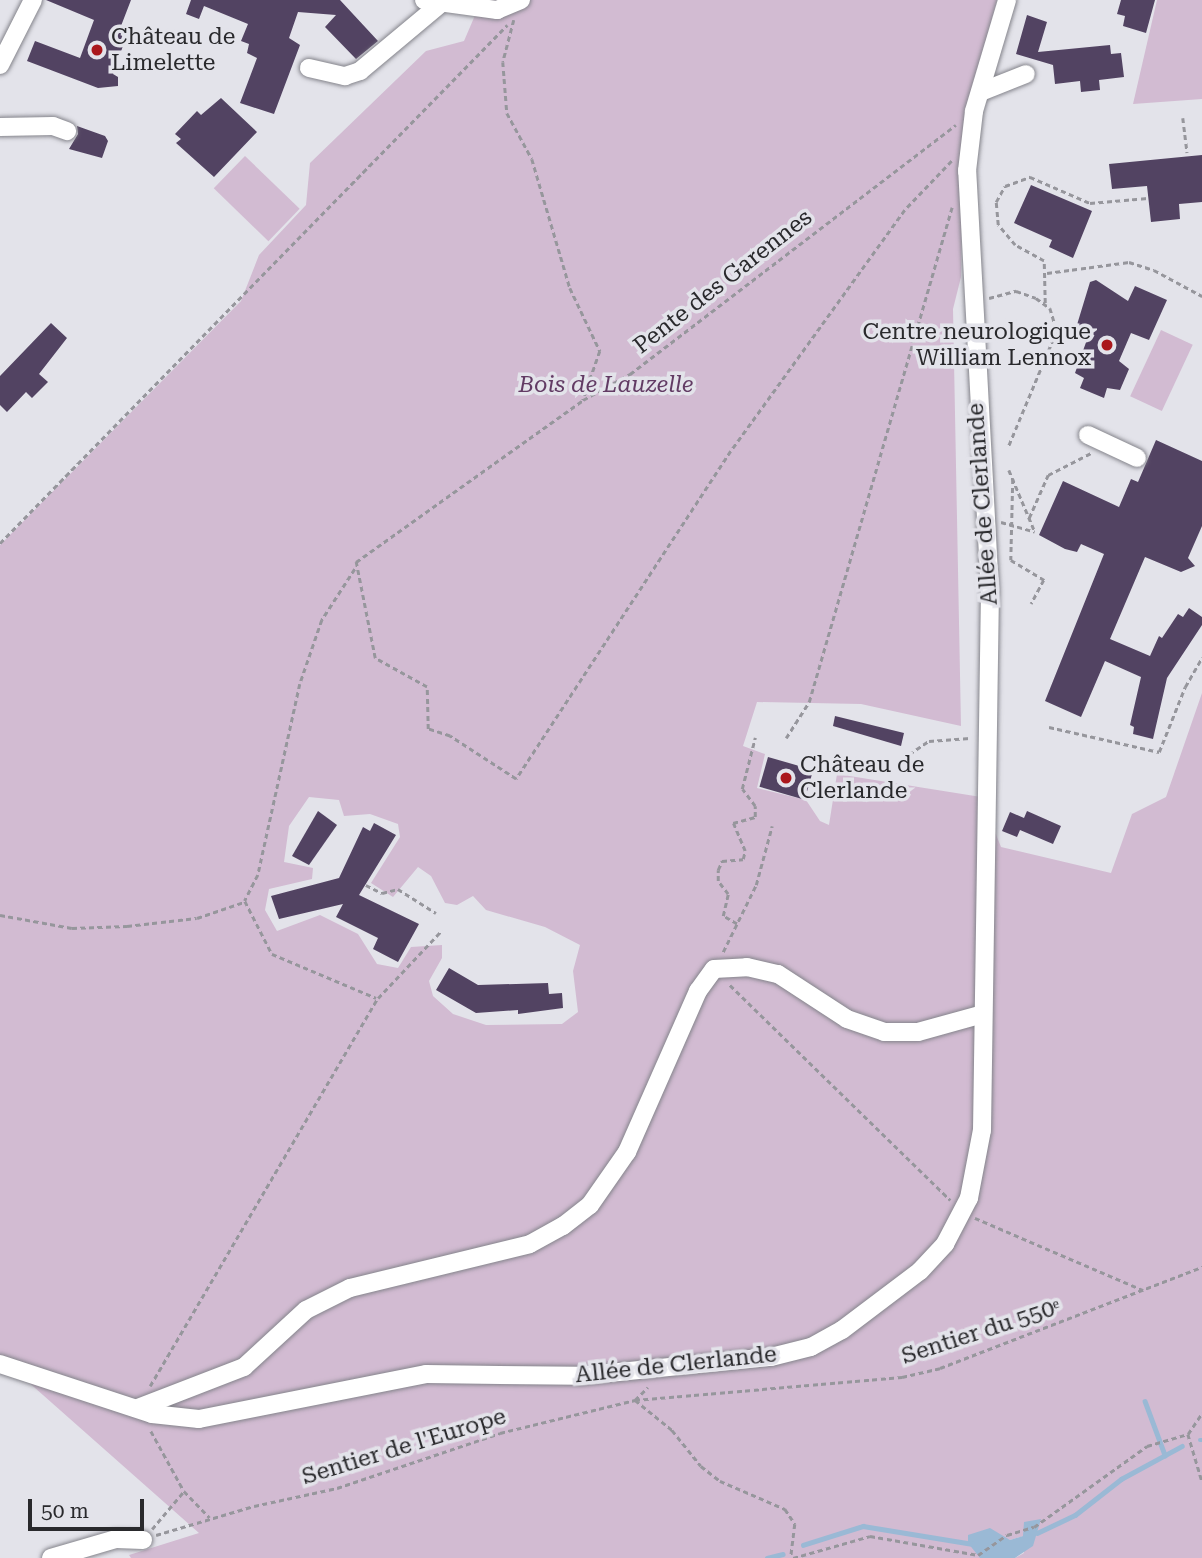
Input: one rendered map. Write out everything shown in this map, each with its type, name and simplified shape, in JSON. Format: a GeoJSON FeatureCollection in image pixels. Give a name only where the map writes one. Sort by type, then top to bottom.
{"type":"FeatureCollection","features":[{"type":"Feature","properties":{"kind":"street"},"geometry":{"type":"LineString","coordinates":[[0,65],[33,0]]}},
{"type":"Feature","properties":{"kind":"street","name":"Allée de Clerlande"},"geometry":{"type":"LineString","coordinates":[[0,1364],[79,1393],[159,1415],[206,1419],[426,1374],[579,1376],[791,1354],[835,1334],[920,1271],[939,1252],[963,1213],[981,1149],[989,737],[987,518],[972,313],[969,143],[974,111],[983,91],[1007,0]]}},
{"type":"Feature","properties":{"kind":"street"},"geometry":{"type":"LineString","coordinates":[[309,68],[338,76],[360,71],[432,2],[497,9],[518,8]]}},
{"type":"Feature","properties":{"kind":"street"},"geometry":{"type":"LineString","coordinates":[[983,91],[1026,74]]}},
{"type":"Feature","properties":{"kind":"street"},"geometry":{"type":"LineString","coordinates":[[0,127],[53,126],[67,131]]}},
{"type":"Feature","properties":{"kind":"street"},"geometry":{"type":"LineString","coordinates":[[1088,435],[1137,458]]}},
{"type":"Feature","properties":{"kind":"street"},"geometry":{"type":"LineString","coordinates":[[138,1408],[244,1367],[306,1310],[350,1288],[530,1244],[563,1226],[590,1205],[627,1152],[698,991],[713,969],[747,967],[778,974],[847,1019],[884,1032],[918,1032],[983,1014]]}},
{"type":"Feature","properties":{"kind":"street"},"geometry":{"type":"LineString","coordinates":[[51,1558],[116,1539],[143,1539]]}},
{"type":"Feature","properties":{"kind":"path"},"geometry":{"type":"LineString","coordinates":[[518,8],[503,62],[507,113],[532,159],[570,288],[600,351],[583,400]]}},
{"type":"Feature","properties":{"kind":"path"},"geometry":{"type":"LineString","coordinates":[[0,542],[495,38]]}},
{"type":"Feature","properties":{"kind":"path","name":"Pente des Garennes"},"geometry":{"type":"LineString","coordinates":[[245,901],[258,875],[300,684],[322,620],[355,569],[356,562],[583,400],[630,374],[974,111]]}},
{"type":"Feature","properties":{"kind":"path"},"geometry":{"type":"LineString","coordinates":[[1183,118],[1187,153]]}},
{"type":"Feature","properties":{"kind":"path"},"geometry":{"type":"LineString","coordinates":[[355,569],[375,658],[426,687],[428,729],[450,736],[516,779],[631,600],[808,342],[905,210],[969,143]]}},
{"type":"Feature","properties":{"kind":"path"},"geometry":{"type":"LineString","coordinates":[[1008,448],[1057,331],[1045,303],[1047,273],[1044,261],[1015,245],[998,225],[996,202],[1005,186],[1030,177],[1090,203],[1148,198]]}},
{"type":"Feature","properties":{"kind":"path"},"geometry":{"type":"LineString","coordinates":[[786,738],[809,702],[904,385],[954,197]]}},
{"type":"Feature","properties":{"kind":"path"},"geometry":{"type":"LineString","coordinates":[[1047,273],[1129,262],[1154,270],[1202,296]]}},
{"type":"Feature","properties":{"kind":"path"},"geometry":{"type":"LineString","coordinates":[[972,313],[988,299],[1016,291],[1045,303]]}},
{"type":"Feature","properties":{"kind":"path"},"geometry":{"type":"LineString","coordinates":[[1029,518],[1048,475],[1108,444]]}},
{"type":"Feature","properties":{"kind":"path"},"geometry":{"type":"LineString","coordinates":[[987,518],[1035,532],[1009,470]]}},
{"type":"Feature","properties":{"kind":"path"},"geometry":{"type":"LineString","coordinates":[[1013,479],[1012,563],[1044,580],[1031,604]]}},
{"type":"Feature","properties":{"kind":"path"},"geometry":{"type":"LineString","coordinates":[[1049,727],[1159,752],[1185,687],[1202,658]]}},
{"type":"Feature","properties":{"kind":"path"},"geometry":{"type":"LineString","coordinates":[[901,759],[929,741],[989,737]]}},
{"type":"Feature","properties":{"kind":"path"},"geometry":{"type":"LineString","coordinates":[[737,924],[723,916],[728,894],[718,881],[718,870],[722,861],[743,859],[745,851],[733,823],[755,817],[755,806],[742,789],[755,738]]}},
{"type":"Feature","properties":{"kind":"path"},"geometry":{"type":"LineString","coordinates":[[723,951],[756,885],[772,826]]}},
{"type":"Feature","properties":{"kind":"path"},"geometry":{"type":"LineString","coordinates":[[366,885],[382,893],[398,889],[436,913]]}},
{"type":"Feature","properties":{"kind":"path"},"geometry":{"type":"LineString","coordinates":[[0,915],[72,928],[127,926],[197,918],[245,901],[272,954],[378,998]]}},
{"type":"Feature","properties":{"kind":"path"},"geometry":{"type":"LineString","coordinates":[[211,1519],[184,1491],[138,1408],[378,998],[442,930]]}},
{"type":"Feature","properties":{"kind":"path"},"geometry":{"type":"LineString","coordinates":[[713,969],[963,1213],[1143,1290]]}},
{"type":"Feature","properties":{"kind":"path","name":"Sentier du 550ᵉ"},"geometry":{"type":"LineString","coordinates":[[635,1400],[902,1377],[940,1368],[1202,1266]]}},
{"type":"Feature","properties":{"kind":"path"},"geometry":{"type":"LineString","coordinates":[[635,1400],[672,1430],[701,1466],[720,1481],[785,1509],[795,1524],[792,1558],[870,1536],[978,1555],[1007,1535],[1034,1527],[1041,1519],[1091,1490],[1147,1446],[1188,1434],[1202,1413]]}},
{"type":"Feature","properties":{"kind":"path","name":"Sentier de l'Europe"},"geometry":{"type":"LineString","coordinates":[[143,1539],[337,1488],[500,1433],[635,1400]]}},
{"type":"Feature","properties":{"kind":"path"},"geometry":{"type":"LineString","coordinates":[[1188,1434],[1202,1481]]}},
{"type":"Feature","properties":{"kind":"path"},"geometry":{"type":"LineString","coordinates":[[143,1539],[184,1491]]}},
{"type":"Feature","properties":{"kind":"green space","name":"Bois de Lauzelle"},"geometry":{"type":"Polygon","coordinates":[[[476,0],[997,0],[963,127],[961,277],[953,309],[961,726],[861,704],[757,702],[743,746],[765,754],[757,788],[806,800],[820,821],[829,825],[837,774],[981,797],[1001,847],[1111,873],[1132,814],[1166,797],[1202,693],[1202,1558],[1015,1558],[1024,1553],[1024,1536],[1010,1540],[998,1536],[980,1558],[131,1558],[129,1555],[199,1533],[0,1357],[0,545],[241,301],[259,255],[306,205],[310,163],[426,51],[464,41],[479,6],[476,0]],[[309,797],[289,826],[284,862],[313,868],[312,879],[269,889],[265,910],[277,931],[320,915],[358,934],[377,964],[398,968],[411,947],[442,945],[442,958],[429,981],[433,996],[453,1014],[486,1025],[562,1024],[578,1012],[573,971],[580,945],[545,927],[486,910],[473,896],[457,905],[445,903],[431,876],[418,867],[393,897],[371,883],[400,837],[398,824],[370,814],[344,816],[339,800],[309,797]]]}},
{"type":"Feature","properties":{"kind":"green space"},"geometry":{"type":"Polygon","coordinates":[[[1157,0],[1202,0],[1202,99],[1133,104],[1157,0]]]}},
{"type":"Feature","properties":{"kind":"green space"},"geometry":{"type":"Polygon","coordinates":[[[245,156],[300,209],[268,241],[214,188],[245,156]]]}},
{"type":"Feature","properties":{"kind":"green space"},"geometry":{"type":"Polygon","coordinates":[[[1161,330],[1193,345],[1162,411],[1130,396],[1161,330]]]}},
{"type":"Feature","properties":{"kind":"water"},"geometry":{"type":"Polygon","coordinates":[[[1041,1519],[1033,1546],[1015,1558],[980,1558],[968,1543],[968,1535],[990,1528],[1010,1540],[1023,1536],[1024,1522],[1041,1519]]]}},
{"type":"Feature","properties":{"kind":"building","name":"Château de Limelette"},"geometry":{"type":"Polygon","coordinates":[[[46,0],[131,0],[121,26],[129,29],[113,74],[118,77],[118,86],[98,88],[27,61],[35,41],[80,58],[94,20],[46,0]]]}},
{"type":"Feature","properties":{"kind":"building"},"geometry":{"type":"Polygon","coordinates":[[[191,0],[340,0],[378,41],[356,59],[325,27],[336,15],[298,12],[289,38],[300,45],[274,114],[240,103],[257,58],[247,53],[249,44],[241,41],[248,24],[204,6],[199,19],[186,14],[191,0]]]}},
{"type":"Feature","properties":{"kind":"building"},"geometry":{"type":"Polygon","coordinates":[[[1121,0],[1155,0],[1146,33],[1123,26],[1125,16],[1117,14],[1121,0]]]}},
{"type":"Feature","properties":{"kind":"building"},"geometry":{"type":"Polygon","coordinates":[[[1027,15],[1047,22],[1038,52],[1110,45],[1111,54],[1121,53],[1124,77],[1099,80],[1100,90],[1081,92],[1080,81],[1055,84],[1053,65],[1016,54],[1027,15]]]}},
{"type":"Feature","properties":{"kind":"building"},"geometry":{"type":"Polygon","coordinates":[[[221,98],[257,132],[214,177],[176,143],[181,139],[175,134],[197,111],[201,115],[221,98]]]}},
{"type":"Feature","properties":{"kind":"building"},"geometry":{"type":"Polygon","coordinates":[[[77,126],[105,136],[108,141],[102,158],[69,149],[78,134],[77,126]]]}},
{"type":"Feature","properties":{"kind":"building"},"geometry":{"type":"Polygon","coordinates":[[[1202,155],[1202,202],[1179,204],[1180,219],[1151,222],[1147,186],[1112,189],[1109,164],[1202,155]]]}},
{"type":"Feature","properties":{"kind":"building"},"geometry":{"type":"Polygon","coordinates":[[[1031,185],[1092,211],[1073,258],[1049,247],[1052,240],[1014,223],[1031,185]]]}},
{"type":"Feature","properties":{"kind":"building"},"geometry":{"type":"Polygon","coordinates":[[[1096,280],[1128,301],[1135,286],[1167,300],[1149,340],[1131,333],[1119,361],[1129,369],[1120,390],[1107,388],[1104,398],[1080,388],[1084,378],[1075,373],[1089,334],[1076,328],[1090,282],[1096,280]]]}},
{"type":"Feature","properties":{"kind":"building"},"geometry":{"type":"Polygon","coordinates":[[[51,323],[67,338],[39,374],[48,382],[32,398],[26,392],[7,412],[0,405],[0,376],[51,323]]]}},
{"type":"Feature","properties":{"kind":"building"},"geometry":{"type":"Polygon","coordinates":[[[1156,440],[1202,461],[1202,526],[1188,558],[1195,566],[1181,572],[1145,557],[1110,639],[1150,656],[1159,636],[1162,638],[1178,614],[1183,617],[1189,608],[1202,617],[1202,625],[1167,678],[1153,739],[1133,734],[1134,727],[1130,725],[1141,677],[1105,661],[1081,717],[1045,701],[1104,554],[1081,544],[1077,552],[1065,549],[1039,535],[1063,481],[1119,507],[1131,479],[1138,482],[1156,440]]]}},
{"type":"Feature","properties":{"kind":"building"},"geometry":{"type":"Polygon","coordinates":[[[835,716],[904,733],[901,746],[833,726],[835,716]]]}},
{"type":"Feature","properties":{"kind":"building","name":"Château de Clerlande"},"geometry":{"type":"Polygon","coordinates":[[[768,757],[813,770],[805,800],[759,787],[768,757]]]}},
{"type":"Feature","properties":{"kind":"building"},"geometry":{"type":"Polygon","coordinates":[[[318,811],[337,825],[309,865],[292,856],[318,811]]]}},
{"type":"Feature","properties":{"kind":"building"},"geometry":{"type":"Polygon","coordinates":[[[1027,811],[1061,826],[1053,844],[1020,830],[1017,837],[1002,831],[1010,812],[1024,818],[1027,811]]]}},
{"type":"Feature","properties":{"kind":"building"},"geometry":{"type":"Polygon","coordinates":[[[374,823],[396,835],[359,895],[419,924],[398,962],[373,949],[378,938],[336,917],[343,904],[279,919],[271,896],[339,878],[363,827],[370,831],[374,823]]]}},
{"type":"Feature","properties":{"kind":"building"},"geometry":{"type":"Polygon","coordinates":[[[449,968],[478,985],[548,983],[549,994],[562,993],[563,1008],[518,1014],[518,1010],[476,1013],[436,990],[449,968]]]}},
{"type":"Feature","properties":{"kind":"waterway"},"geometry":{"type":"LineString","coordinates":[[1145,1401],[1165,1455]]}},
{"type":"Feature","properties":{"kind":"waterway"},"geometry":{"type":"LineString","coordinates":[[1037,1533],[1075,1515],[1121,1479],[1182,1446]]}},
{"type":"Feature","properties":{"kind":"waterway"},"geometry":{"type":"LineString","coordinates":[[803,1545],[863,1526],[973,1544]]}},
{"type":"Feature","properties":{"kind":"waterway"},"geometry":{"type":"LineString","coordinates":[[767,1558],[783,1554]]}},
{"type":"Feature","properties":{"kind":"place","name":"Château de Limelette"},"geometry":{"type":"Point","coordinates":[97,50]}},
{"type":"Feature","properties":{"kind":"place","name":"Centre neurologique William Lennox"},"geometry":{"type":"Point","coordinates":[1107,345]}},
{"type":"Feature","properties":{"kind":"place","name":"Château de Clerlande"},"geometry":{"type":"Point","coordinates":[786,778]}}]}
